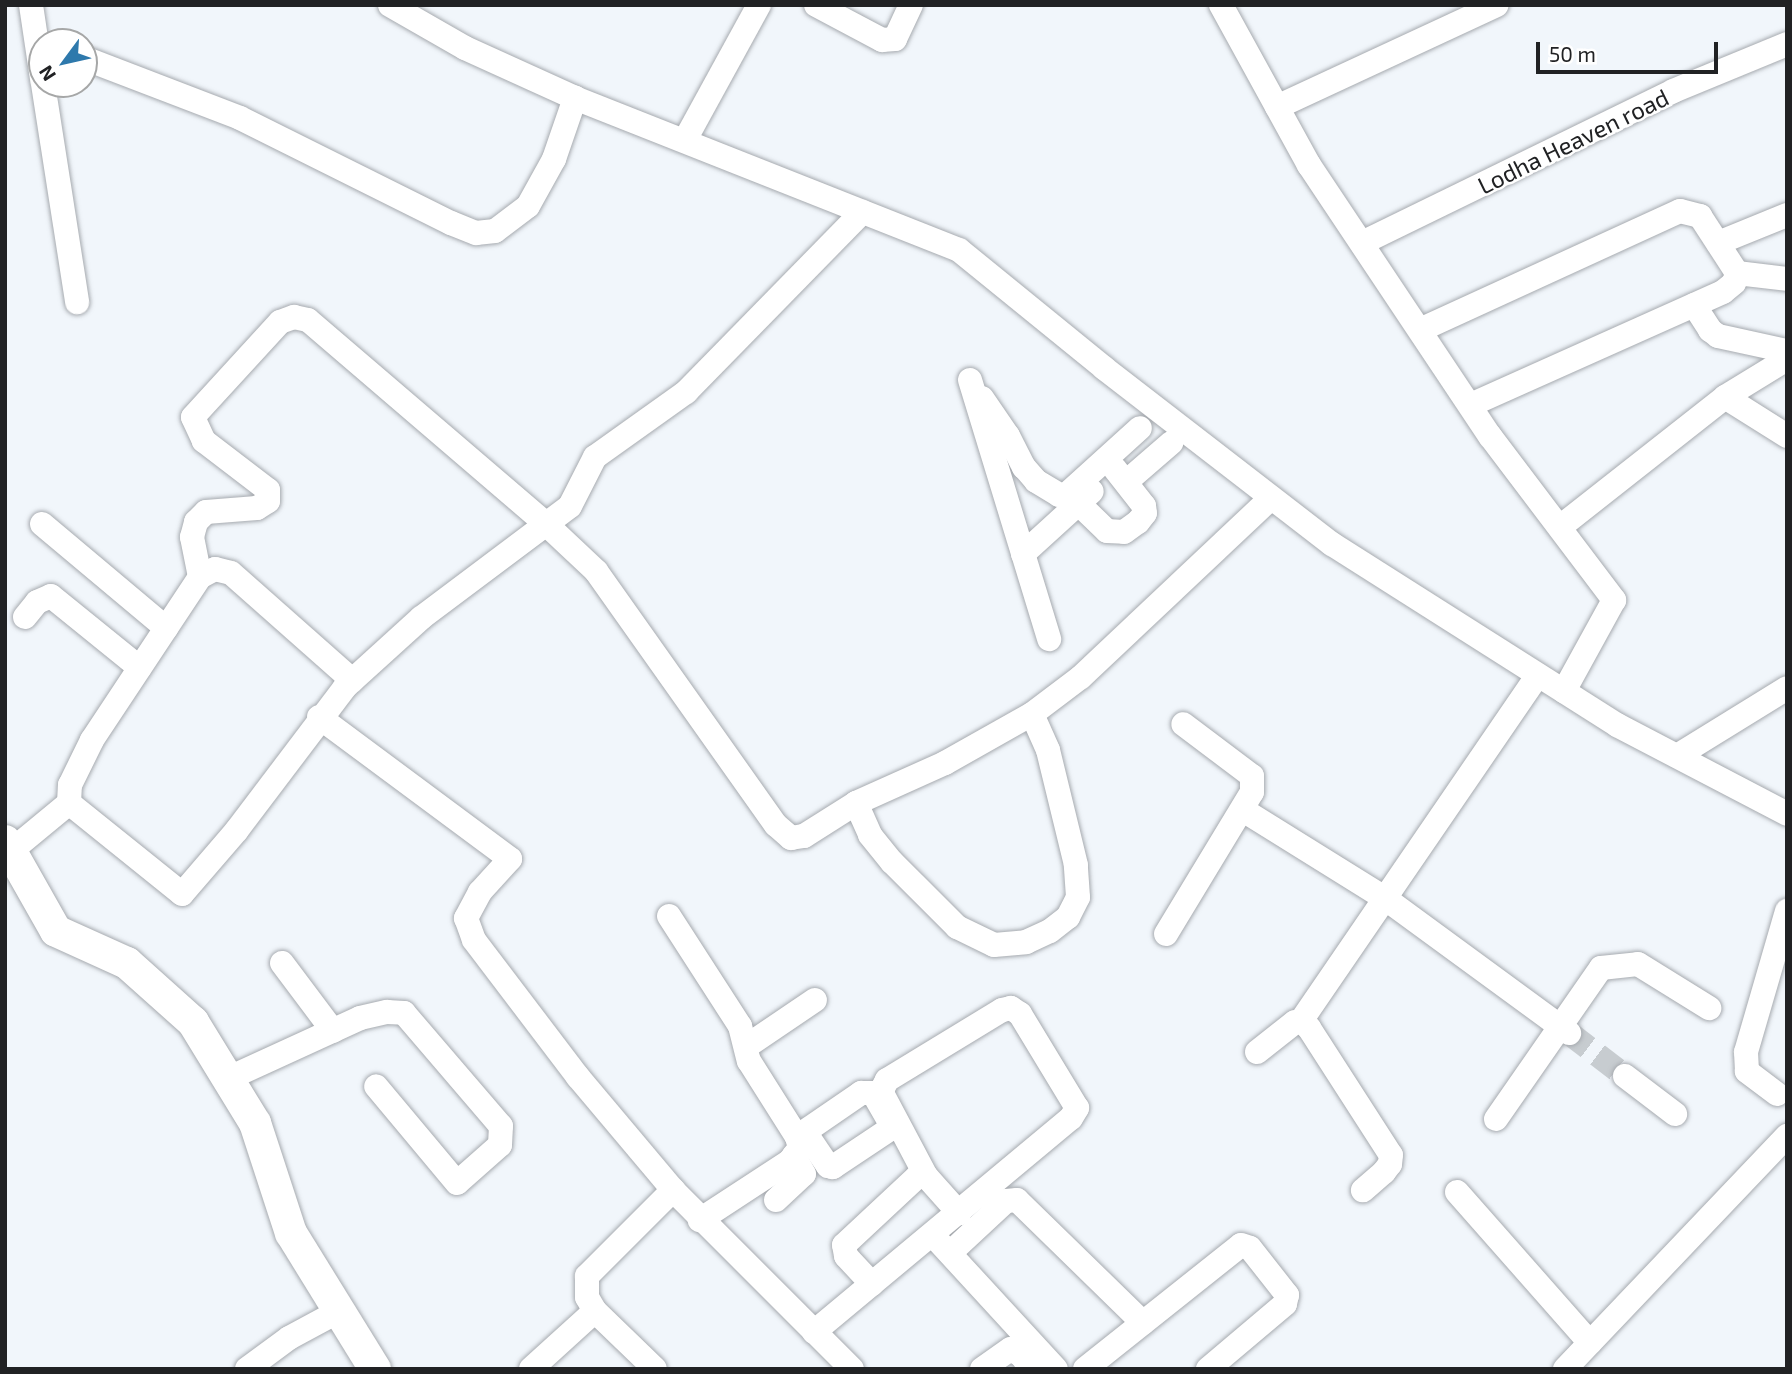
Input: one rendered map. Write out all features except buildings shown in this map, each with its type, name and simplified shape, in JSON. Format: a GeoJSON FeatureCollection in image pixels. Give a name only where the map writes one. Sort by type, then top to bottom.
{"type":"FeatureCollection","features":[{"type":"Feature","properties":{"kind":"street"},"geometry":{"type":"LineString","coordinates":[[31,5],[36,28]]}},
{"type":"Feature","properties":{"kind":"street"},"geometry":{"type":"LineString","coordinates":[[390,5],[465,48],[575,98],[959,250],[1170,431],[1271,498],[1332,544],[1617,725],[1787,814]]}},
{"type":"Feature","properties":{"kind":"street"},"geometry":{"type":"LineString","coordinates":[[685,140],[759,5]]}},
{"type":"Feature","properties":{"kind":"street"},"geometry":{"type":"LineString","coordinates":[[816,5],[882,40],[895,39],[911,5]]}},
{"type":"Feature","properties":{"kind":"street"},"geometry":{"type":"LineString","coordinates":[[1221,5],[1309,164],[1470,405],[1614,600],[1564,691]]}},
{"type":"Feature","properties":{"kind":"street"},"geometry":{"type":"LineString","coordinates":[[1277,107],[1497,5]]}},
{"type":"Feature","properties":{"kind":"street","name":"Lodha Heaven road"},"geometry":{"type":"LineString","coordinates":[[1362,243],[1673,91],[1787,44]]}},
{"type":"Feature","properties":{"kind":"street"},"geometry":{"type":"LineString","coordinates":[[98,63],[240,118],[476,233],[495,231],[528,206],[554,159],[575,98]]}},
{"type":"Feature","properties":{"kind":"street"},"geometry":{"type":"LineString","coordinates":[[45,98],[77,302]]}},
{"type":"Feature","properties":{"kind":"street"},"geometry":{"type":"LineString","coordinates":[[1420,330],[1680,211],[1700,216],[1737,273],[1734,283],[1723,292],[1470,405]]}},
{"type":"Feature","properties":{"kind":"street"},"geometry":{"type":"LineString","coordinates":[[69,803],[182,894],[237,830],[319,717],[352,680],[421,618],[570,506],[596,457],[686,393],[862,212]]}},
{"type":"Feature","properties":{"kind":"street"},"geometry":{"type":"LineString","coordinates":[[1718,243],[1787,215]]}},
{"type":"Feature","properties":{"kind":"street"},"geometry":{"type":"LineString","coordinates":[[1737,273],[1787,279]]}},
{"type":"Feature","properties":{"kind":"street"},"geometry":{"type":"LineString","coordinates":[[1694,305],[1718,337],[1787,351]]}},
{"type":"Feature","properties":{"kind":"street"},"geometry":{"type":"LineString","coordinates":[[200,578],[192,537],[196,522],[206,512],[257,508],[268,501],[268,490],[204,441],[193,418],[280,322],[294,317],[308,320],[596,570],[776,825],[791,838],[804,836],[856,803],[945,763],[1032,714],[1082,677],[1271,498]]}},
{"type":"Feature","properties":{"kind":"street"},"geometry":{"type":"LineString","coordinates":[[1560,527],[1725,397],[1787,359]]}},
{"type":"Feature","properties":{"kind":"street"},"geometry":{"type":"LineString","coordinates":[[1049,639],[970,380],[1036,481],[1051,493],[1065,496],[1085,491],[1121,475],[1170,431]]}},
{"type":"Feature","properties":{"kind":"street"},"geometry":{"type":"LineString","coordinates":[[1725,397],[1787,436]]}},
{"type":"Feature","properties":{"kind":"street"},"geometry":{"type":"LineString","coordinates":[[1023,554],[1085,491],[1140,428]]}},
{"type":"Feature","properties":{"kind":"street"},"geometry":{"type":"LineString","coordinates":[[1085,491],[1107,531],[1124,532],[1145,513],[1139,498],[1121,475]]}},
{"type":"Feature","properties":{"kind":"street"},"geometry":{"type":"LineString","coordinates":[[42,524],[166,628]]}},
{"type":"Feature","properties":{"kind":"street"},"geometry":{"type":"LineString","coordinates":[[69,803],[70,785],[92,740],[200,578],[215,569],[231,573],[352,680]]}},
{"type":"Feature","properties":{"kind":"street"},"geometry":{"type":"LineString","coordinates":[[25,617],[37,602],[51,596],[140,668]]}},
{"type":"Feature","properties":{"kind":"street"},"geometry":{"type":"LineString","coordinates":[[1257,1052],[1301,1021],[1538,675]]}},
{"type":"Feature","properties":{"kind":"street"},"geometry":{"type":"LineString","coordinates":[[1677,756],[1787,688]]}},
{"type":"Feature","properties":{"kind":"street"},"geometry":{"type":"LineString","coordinates":[[856,803],[870,835],[892,862],[957,927],[994,945],[1026,942],[1050,932],[1068,917],[1077,897],[1076,865],[1048,750],[1032,714]]}},
{"type":"Feature","properties":{"kind":"street"},"geometry":{"type":"LineString","coordinates":[[319,717],[510,859],[480,892],[466,918],[474,940],[578,1077],[673,1190],[700,1220],[852,1369]]}},
{"type":"Feature","properties":{"kind":"street"},"geometry":{"type":"LineString","coordinates":[[1166,934],[1252,792],[1252,776],[1183,724]]}},
{"type":"Feature","properties":{"kind":"street"},"geometry":{"type":"LineString","coordinates":[[69,803],[8,846],[56,931],[127,963],[193,1022],[255,1123],[291,1233],[375,1369]]}},
{"type":"Feature","properties":{"kind":"street"},"geometry":{"type":"LineString","coordinates":[[1243,810],[1386,899],[1564,1030]]}},
{"type":"Feature","properties":{"kind":"street"},"geometry":{"type":"LineString","coordinates":[[1777,1094],[1747,1072],[1745,1052],[1787,911]]}},
{"type":"Feature","properties":{"kind":"street"},"geometry":{"type":"LineString","coordinates":[[669,916],[740,1026],[749,1060],[798,1141],[804,1174],[776,1200]]}},
{"type":"Feature","properties":{"kind":"street"},"geometry":{"type":"LineString","coordinates":[[282,964],[334,1031]]}},
{"type":"Feature","properties":{"kind":"street"},"geometry":{"type":"LineString","coordinates":[[1496,1119],[1564,1030],[1601,968],[1638,964],[1709,1008]]}},
{"type":"Feature","properties":{"kind":"street"},"geometry":{"type":"LineString","coordinates":[[747,1046],[815,1000]]}},
{"type":"Feature","properties":{"kind":"street"},"geometry":{"type":"LineString","coordinates":[[814,1332],[959,1213],[1071,1118],[1077,1108],[1020,1014],[1011,1008],[1002,1010],[887,1080],[882,1093],[926,1176],[959,1213]]}},
{"type":"Feature","properties":{"kind":"street"},"geometry":{"type":"LineString","coordinates":[[227,1079],[373,1014],[404,1013],[501,1126],[500,1145],[457,1183],[376,1086]]}},
{"type":"Feature","properties":{"kind":"street"},"geometry":{"type":"LineString","coordinates":[[1301,1021],[1391,1155],[1390,1164],[1384,1172],[1363,1190]]}},
{"type":"Feature","properties":{"kind":"street"},"geometry":{"type":"LineString","coordinates":[[1625,1076],[1675,1114]]}},
{"type":"Feature","properties":{"kind":"street"},"geometry":{"type":"LineString","coordinates":[[1565,1369],[1787,1136]]}},
{"type":"Feature","properties":{"kind":"street"},"geometry":{"type":"LineString","coordinates":[[700,1220],[778,1170],[798,1141]]}},
{"type":"Feature","properties":{"kind":"street"},"geometry":{"type":"LineString","coordinates":[[872,1284],[846,1256],[844,1245],[917,1177],[926,1176]]}},
{"type":"Feature","properties":{"kind":"street"},"geometry":{"type":"LineString","coordinates":[[655,1369],[595,1311],[587,1297],[587,1276],[673,1190]]}},
{"type":"Feature","properties":{"kind":"street"},"geometry":{"type":"LineString","coordinates":[[1457,1192],[1590,1343]]}},
{"type":"Feature","properties":{"kind":"street"},"geometry":{"type":"LineString","coordinates":[[950,1253],[1006,1201],[1017,1200],[1143,1323]]}},
{"type":"Feature","properties":{"kind":"street"},"geometry":{"type":"LineString","coordinates":[[933,1234],[1056,1369]]}},
{"type":"Feature","properties":{"kind":"street"},"geometry":{"type":"LineString","coordinates":[[1084,1369],[1241,1245],[1250,1248],[1287,1295],[1285,1304],[1208,1369]]}},
{"type":"Feature","properties":{"kind":"street"},"geometry":{"type":"LineString","coordinates":[[247,1369],[289,1338],[341,1310]]}},
{"type":"Feature","properties":{"kind":"street"},"geometry":{"type":"LineString","coordinates":[[531,1369],[595,1311]]}},
{"type":"Feature","properties":{"kind":"street"},"geometry":{"type":"LineString","coordinates":[[982,1369],[1011,1349],[1022,1356],[1031,1369]]}},
{"type":"Feature","properties":{"kind":"tunnel"},"geometry":{"type":"LineString","coordinates":[[1569,1033],[1625,1076]]}}]}
